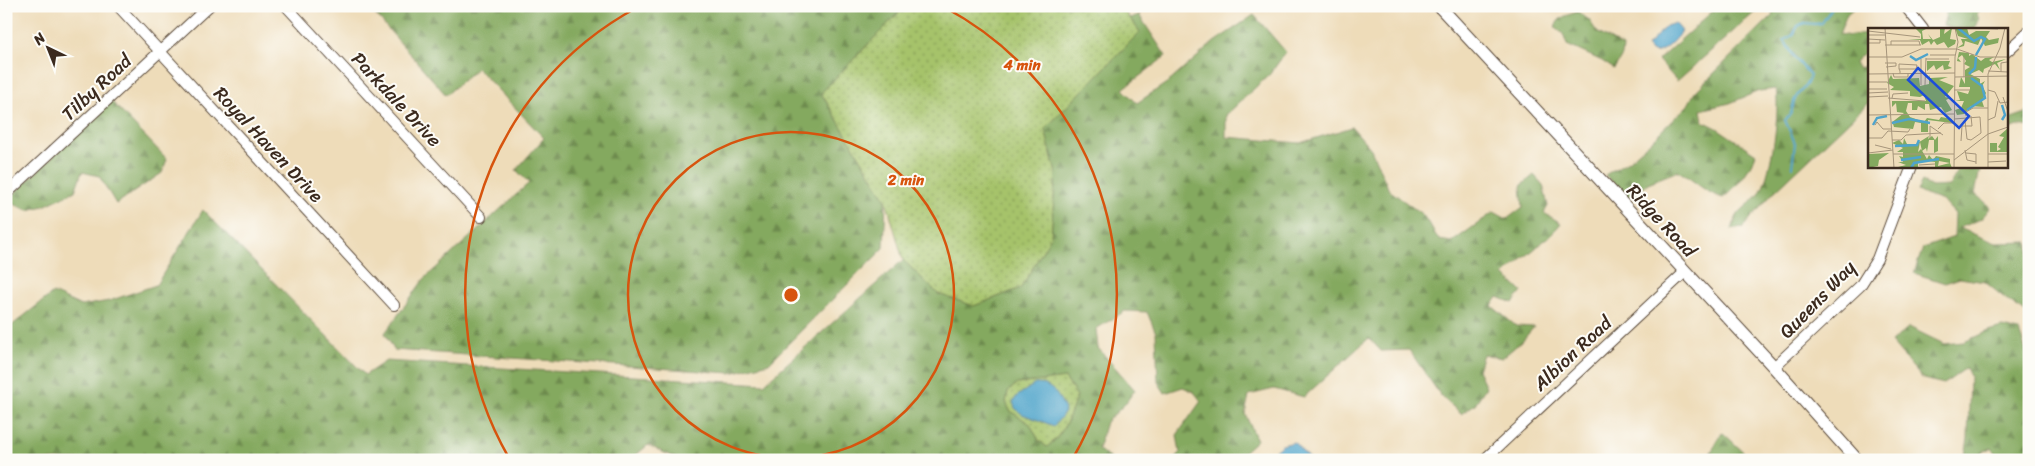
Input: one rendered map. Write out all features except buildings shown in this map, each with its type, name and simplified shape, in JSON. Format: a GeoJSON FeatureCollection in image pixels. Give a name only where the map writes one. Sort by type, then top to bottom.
{"type":"FeatureCollection","features":[{"type":"Feature","properties":{"kind":"main road","name":"Ridge Road"},"geometry":{"type":"LineString","coordinates":[[1439,6],[1774,367],[1853,459]]}},
{"type":"Feature","properties":{"kind":"street","name":"Royal Haven Drive"},"geometry":{"type":"LineString","coordinates":[[118,6],[394,305]]}},
{"type":"Feature","properties":{"kind":"street","name":"Tilby Road"},"geometry":{"type":"LineString","coordinates":[[6,194],[209,6]]}},
{"type":"Feature","properties":{"kind":"street","name":"Parkdale Drive"},"geometry":{"type":"LineString","coordinates":[[286,6],[481,216]]}},
{"type":"Feature","properties":{"kind":"street"},"geometry":{"type":"LineString","coordinates":[[1905,6],[1922,28]]}},
{"type":"Feature","properties":{"kind":"street"},"geometry":{"type":"LineString","coordinates":[[2008,50],[2029,31]]}},
{"type":"Feature","properties":{"kind":"street","name":"Queens Way"},"geometry":{"type":"LineString","coordinates":[[1774,367],[1860,286],[1877,259],[1911,168]]}},
{"type":"Feature","properties":{"kind":"street","name":"Albion Road"},"geometry":{"type":"LineString","coordinates":[[1484,460],[1684,272]]}},
{"type":"Feature","properties":{"kind":"green space"},"geometry":{"type":"Polygon","coordinates":[[[368,6],[905,6],[821,93],[886,200],[884,248],[769,363],[731,373],[394,350],[385,333],[424,279],[529,183],[516,170],[544,138],[477,68],[446,95],[368,6]]]}},
{"type":"Feature","properties":{"kind":"green space"},"geometry":{"type":"Polygon","coordinates":[[[905,6],[1121,6],[1140,32],[1045,129],[1056,173],[1051,237],[1021,288],[974,306],[938,294],[903,260],[886,200],[821,93],[905,6]]]}},
{"type":"Feature","properties":{"kind":"green space"},"geometry":{"type":"Polygon","coordinates":[[[1714,6],[1762,6],[1677,81],[1658,60],[1715,9],[1714,6]]]}},
{"type":"Feature","properties":{"kind":"green space"},"geometry":{"type":"Polygon","coordinates":[[[1767,6],[1856,6],[1847,14],[1839,34],[1850,36],[1865,33],[1868,49],[1855,62],[1858,68],[1868,65],[1868,103],[1773,193],[1743,227],[1732,230],[1740,212],[1761,191],[1769,170],[1776,126],[1776,89],[1759,91],[1730,103],[1701,110],[1703,121],[1756,154],[1743,178],[1723,198],[1705,190],[1678,171],[1648,183],[1628,197],[1605,175],[1628,161],[1650,142],[1688,105],[1695,92],[1773,15],[1767,6]]]}},
{"type":"Feature","properties":{"kind":"green space"},"geometry":{"type":"Polygon","coordinates":[[[1948,6],[1984,6],[1977,14],[1979,20],[1975,28],[1951,28],[1943,25],[1948,6]]]}},
{"type":"Feature","properties":{"kind":"green space"},"geometry":{"type":"Polygon","coordinates":[[[1578,12],[1589,20],[1597,32],[1623,47],[1622,56],[1614,69],[1602,61],[1567,45],[1563,34],[1555,27],[1561,18],[1578,12]]]}},
{"type":"Feature","properties":{"kind":"green space"},"geometry":{"type":"Polygon","coordinates":[[[1139,15],[1166,56],[1123,89],[1137,103],[1171,80],[1214,42],[1254,15],[1286,52],[1270,74],[1226,115],[1226,137],[1300,143],[1352,127],[1371,149],[1389,190],[1423,215],[1439,240],[1452,242],[1494,212],[1507,219],[1523,207],[1521,186],[1534,175],[1543,185],[1548,206],[1544,213],[1561,223],[1552,234],[1504,275],[1522,292],[1513,303],[1498,297],[1492,306],[1516,326],[1534,327],[1522,341],[1502,358],[1483,354],[1478,370],[1486,387],[1475,404],[1461,414],[1441,396],[1409,350],[1381,351],[1369,338],[1304,397],[1274,389],[1249,395],[1245,414],[1257,440],[1235,460],[1174,460],[1180,453],[1177,435],[1201,401],[1194,392],[1183,387],[1165,393],[1158,382],[1156,333],[1147,312],[1125,311],[1096,329],[1098,348],[1135,390],[1124,405],[1106,422],[1098,449],[1112,460],[679,460],[648,445],[630,460],[6,460],[6,330],[53,293],[81,306],[109,301],[156,285],[203,210],[365,375],[386,361],[764,384],[903,260],[938,294],[974,306],[1021,288],[1051,237],[1056,173],[1045,129],[1140,32],[1130,18],[1139,15]],[[1065,378],[1017,384],[1008,391],[1006,402],[1010,411],[1030,424],[1039,441],[1047,447],[1062,431],[1077,396],[1065,378]]]}},
{"type":"Feature","properties":{"kind":"green space"},"geometry":{"type":"Polygon","coordinates":[[[111,101],[167,159],[162,173],[116,204],[99,176],[82,172],[75,191],[44,206],[28,210],[6,201],[111,101]]]}},
{"type":"Feature","properties":{"kind":"green space"},"geometry":{"type":"Polygon","coordinates":[[[2029,112],[2029,127],[2017,127],[2008,131],[2008,119],[2029,112]]]}},
{"type":"Feature","properties":{"kind":"green space"},"geometry":{"type":"Polygon","coordinates":[[[1960,168],[1982,168],[1975,194],[1991,207],[1981,219],[1959,228],[1996,243],[2029,242],[2029,308],[2025,312],[1985,282],[1960,278],[1945,283],[1914,273],[1923,248],[1954,237],[1955,214],[1943,201],[1917,191],[1922,182],[1932,187],[1949,186],[1960,168]]]}},
{"type":"Feature","properties":{"kind":"green space"},"geometry":{"type":"Polygon","coordinates":[[[1909,327],[1944,344],[1964,342],[2002,327],[2019,331],[2029,360],[2029,460],[1999,460],[1992,448],[1984,450],[1974,460],[1968,460],[1965,455],[1968,439],[1970,376],[1966,368],[1944,384],[1923,379],[1891,342],[1909,327]]]}},
{"type":"Feature","properties":{"kind":"green space"},"geometry":{"type":"Polygon","coordinates":[[[1065,378],[1077,396],[1062,430],[1047,447],[1039,441],[1030,424],[1010,411],[1006,402],[1008,391],[1017,384],[1065,378]]]}},
{"type":"Feature","properties":{"kind":"green space"},"geometry":{"type":"Polygon","coordinates":[[[1722,432],[1752,460],[1707,460],[1722,432]]]}},
{"type":"Feature","properties":{"kind":"water"},"geometry":{"type":"Polygon","coordinates":[[[1675,23],[1682,31],[1663,50],[1655,53],[1651,51],[1647,46],[1666,26],[1675,23]]]}},
{"type":"Feature","properties":{"kind":"water"},"geometry":{"type":"Polygon","coordinates":[[[1035,384],[1041,384],[1054,391],[1065,409],[1054,426],[1022,414],[1015,408],[1013,402],[1017,396],[1035,384]]]}},
{"type":"Feature","properties":{"kind":"water"},"geometry":{"type":"Polygon","coordinates":[[[1294,442],[1310,460],[1272,460],[1273,452],[1282,445],[1294,442]]]}},
{"type":"Feature","properties":{"kind":"waterway"},"geometry":{"type":"LineString","coordinates":[[1792,167],[1795,143],[1785,120],[1790,115],[1795,99],[1807,83],[1810,75],[1795,58],[1784,40],[1793,35],[1798,26],[1804,23],[1822,23],[1833,6]]}}]}
